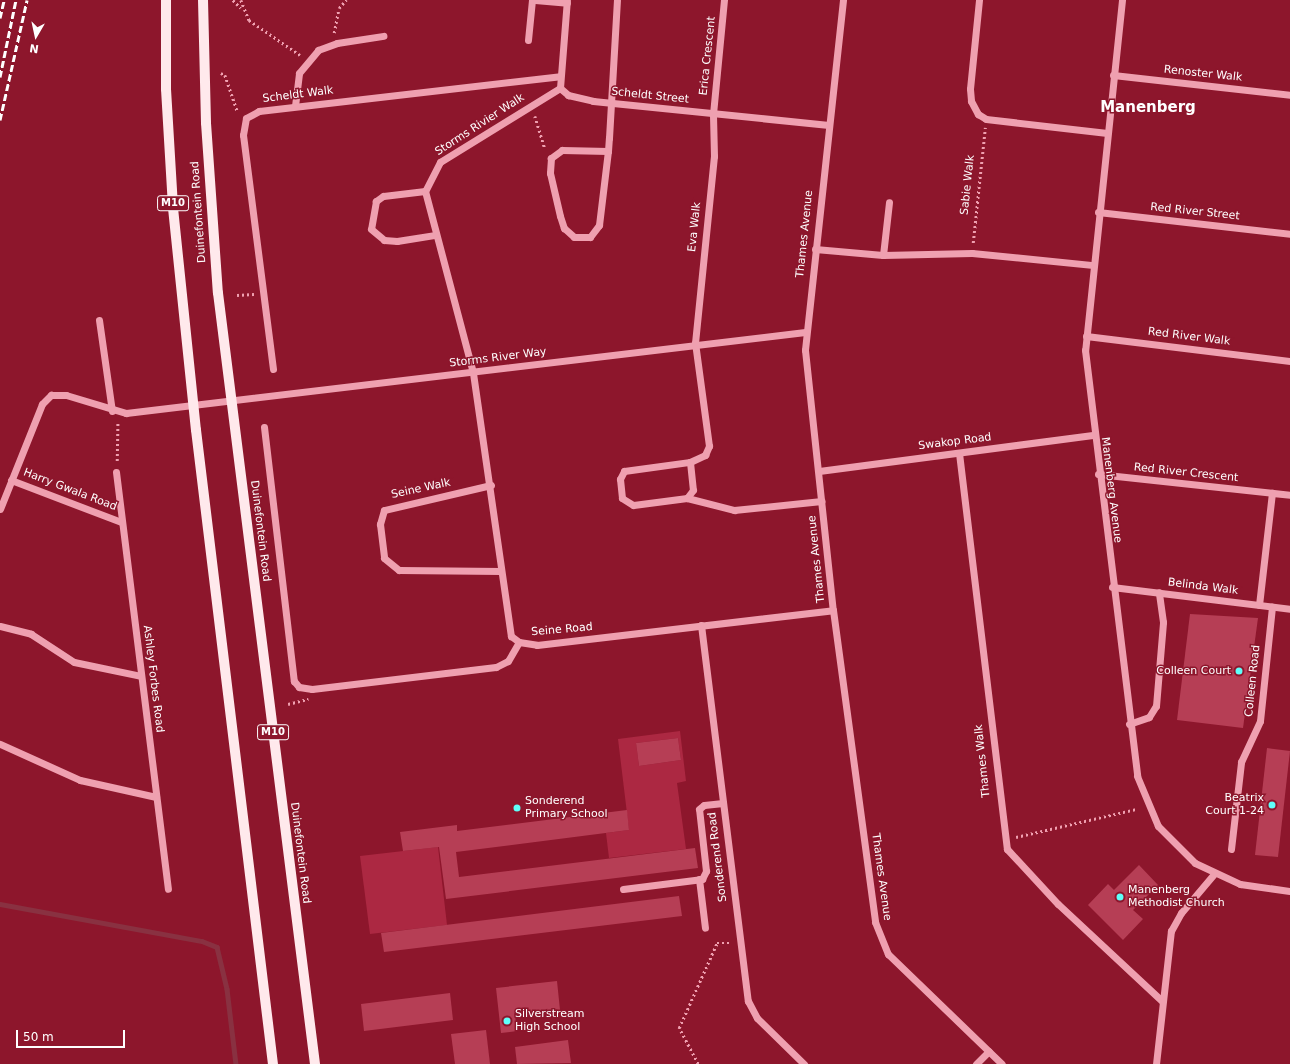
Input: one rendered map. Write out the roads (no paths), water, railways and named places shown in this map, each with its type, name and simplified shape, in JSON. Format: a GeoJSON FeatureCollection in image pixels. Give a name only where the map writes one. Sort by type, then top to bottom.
{"type":"FeatureCollection","features":[{"type":"Feature","properties":{"kind":"main road","name":"M10"},"geometry":{"type":"LineString","coordinates":[[166,0],[168,144],[193,405],[273,1064]]}},
{"type":"Feature","properties":{"kind":"main road","name":"Duinefontein Road"},"geometry":{"type":"LineString","coordinates":[[202,0],[210,208],[232,401],[315,1064]]}},
{"type":"Feature","properties":{"kind":"street"},"geometry":{"type":"LineString","coordinates":[[528,40],[534,0],[567,2],[560,88]]}},
{"type":"Feature","properties":{"kind":"street"},"geometry":{"type":"LineString","coordinates":[[608,151],[562,150],[551,158],[550,173],[564,228],[568,234],[582,238],[596,233],[599,225],[608,151],[609,102],[617,0]]}},
{"type":"Feature","properties":{"kind":"street","name":"Erica Crescent"},"geometry":{"type":"LineString","coordinates":[[713,114],[724,0]]}},
{"type":"Feature","properties":{"kind":"street","name":"Thames Avenue"},"geometry":{"type":"LineString","coordinates":[[843,0],[805,332],[833,610],[878,934],[888,954],[1002,1064]]}},
{"type":"Feature","properties":{"kind":"street"},"geometry":{"type":"LineString","coordinates":[[979,0],[970,101],[973,108],[986,119],[1107,133]]}},
{"type":"Feature","properties":{"kind":"street","name":"Manenberg Avenue"},"geometry":{"type":"LineString","coordinates":[[1122,0],[1098,212],[1086,336],[1093,435],[1129,724],[1137,776],[1149,812],[1169,841],[1214,874],[1240,884],[1290,891]]}},
{"type":"Feature","properties":{"kind":"street"},"geometry":{"type":"LineString","coordinates":[[295,106],[299,73],[307,60],[318,50],[332,45],[384,36]]}},
{"type":"Feature","properties":{"kind":"street","name":"Renoster Walk"},"geometry":{"type":"LineString","coordinates":[[1113,75],[1290,95]]}},
{"type":"Feature","properties":{"kind":"street","name":"Scheldt Walk"},"geometry":{"type":"LineString","coordinates":[[273,369],[242,129],[251,113],[295,106],[560,76]]}},
{"type":"Feature","properties":{"kind":"street","name":"Scheldt Street"},"geometry":{"type":"LineString","coordinates":[[560,88],[580,99],[829,125]]}},
{"type":"Feature","properties":{"kind":"street","name":"Storms Rivier Walk"},"geometry":{"type":"LineString","coordinates":[[425,191],[440,162],[560,88]]}},
{"type":"Feature","properties":{"kind":"street","name":"Eva Walk"},"geometry":{"type":"LineString","coordinates":[[695,343],[714,156],[713,114]]}},
{"type":"Feature","properties":{"kind":"street"},"geometry":{"type":"LineString","coordinates":[[436,235],[397,241],[384,240],[371,229],[376,201],[383,196],[425,191],[473,373]]}},
{"type":"Feature","properties":{"kind":"street"},"geometry":{"type":"LineString","coordinates":[[883,255],[889,202]]}},
{"type":"Feature","properties":{"kind":"street","name":"Red River Street"},"geometry":{"type":"LineString","coordinates":[[1098,212],[1290,234]]}},
{"type":"Feature","properties":{"kind":"street"},"geometry":{"type":"LineString","coordinates":[[815,249],[883,255],[972,253],[1093,265]]}},
{"type":"Feature","properties":{"kind":"street"},"geometry":{"type":"LineString","coordinates":[[0,509],[46,398],[66,395],[112,411],[100,320]]}},
{"type":"Feature","properties":{"kind":"street","name":"Storms River Way"},"geometry":{"type":"LineString","coordinates":[[112,411],[232,401],[473,373],[695,343],[805,332]]}},
{"type":"Feature","properties":{"kind":"street","name":"Red River Walk"},"geometry":{"type":"LineString","coordinates":[[1086,336],[1290,361]]}},
{"type":"Feature","properties":{"kind":"street"},"geometry":{"type":"LineString","coordinates":[[695,343],[709,446],[705,455],[690,462],[633,469],[624,472],[620,479],[622,498],[633,505],[687,498],[734,510],[822,501]]}},
{"type":"Feature","properties":{"kind":"street","name":"Seine Road"},"geometry":{"type":"LineString","coordinates":[[473,373],[491,485],[508,629],[519,642],[537,645],[833,610]]}},
{"type":"Feature","properties":{"kind":"street"},"geometry":{"type":"LineString","coordinates":[[264,427],[294,681],[299,686],[312,689],[496,667],[508,660],[519,642]]}},
{"type":"Feature","properties":{"kind":"street","name":"Swakop Road"},"geometry":{"type":"LineString","coordinates":[[819,471],[1093,435]]}},
{"type":"Feature","properties":{"kind":"street","name":"Thames Walk"},"geometry":{"type":"LineString","coordinates":[[959,453],[1004,840],[1013,858],[1043,890],[1162,1001]]}},
{"type":"Feature","properties":{"kind":"street"},"geometry":{"type":"LineString","coordinates":[[687,498],[694,490],[690,462]]}},
{"type":"Feature","properties":{"kind":"street","name":"Ashley Forbes Road"},"geometry":{"type":"LineString","coordinates":[[116,472],[168,889]]}},
{"type":"Feature","properties":{"kind":"street","name":"Red River Crescent"},"geometry":{"type":"LineString","coordinates":[[1098,474],[1290,495]]}},
{"type":"Feature","properties":{"kind":"street","name":"Harry Gwala Road"},"geometry":{"type":"LineString","coordinates":[[11,480],[122,522]]}},
{"type":"Feature","properties":{"kind":"street","name":"Seine Walk"},"geometry":{"type":"LineString","coordinates":[[491,485],[384,510],[380,524],[384,558],[392,568],[399,570],[501,571]]}},
{"type":"Feature","properties":{"kind":"street"},"geometry":{"type":"LineString","coordinates":[[1259,605],[1272,493]]}},
{"type":"Feature","properties":{"kind":"street","name":"Belinda Walk"},"geometry":{"type":"LineString","coordinates":[[1112,587],[1290,609]]}},
{"type":"Feature","properties":{"kind":"street"},"geometry":{"type":"LineString","coordinates":[[1129,724],[1149,717],[1156,706],[1163,622],[1159,592]]}},
{"type":"Feature","properties":{"kind":"street","name":"Colleen Road"},"geometry":{"type":"LineString","coordinates":[[1231,849],[1241,762],[1260,721],[1272,607]]}},
{"type":"Feature","properties":{"kind":"street","name":"Sonderend Road"},"geometry":{"type":"LineString","coordinates":[[701,625],[740,943],[752,1009],[804,1064]]}},
{"type":"Feature","properties":{"kind":"street"},"geometry":{"type":"LineString","coordinates":[[0,626],[31,634],[74,662],[141,676]]}},
{"type":"Feature","properties":{"kind":"street"},"geometry":{"type":"LineString","coordinates":[[0,744],[80,780],[156,797]]}},
{"type":"Feature","properties":{"kind":"street"},"geometry":{"type":"LineString","coordinates":[[623,889],[699,879],[706,871],[699,809],[704,805],[723,803]]}},
{"type":"Feature","properties":{"kind":"street"},"geometry":{"type":"LineString","coordinates":[[1156,1064],[1171,931],[1181,913],[1214,874]]}},
{"type":"Feature","properties":{"kind":"street"},"geometry":{"type":"LineString","coordinates":[[699,879],[705,928]]}},
{"type":"Feature","properties":{"kind":"street"},"geometry":{"type":"LineString","coordinates":[[976,1064],[989,1051]]}},
{"type":"Feature","properties":{"kind":"waterway"},"geometry":{"type":"LineString","coordinates":[[0,904],[202,941],[217,947],[227,989],[236,1064]]}},
{"type":"Feature","properties":{"kind":"railway"},"geometry":{"type":"LineString","coordinates":[[0,18],[4,0]]}},
{"type":"Feature","properties":{"kind":"railway"},"geometry":{"type":"LineString","coordinates":[[0,77],[16,0]]}},
{"type":"Feature","properties":{"kind":"railway"},"geometry":{"type":"LineString","coordinates":[[0,120],[27,0]]}},
{"type":"Feature","properties":{"kind":"place","name":"Colleen Court"},"geometry":{"type":"Point","coordinates":[1239,671]}},
{"type":"Feature","properties":{"kind":"place","name":"Beatrix Court 1-24"},"geometry":{"type":"Point","coordinates":[1272,805]}},
{"type":"Feature","properties":{"kind":"place","name":"Sonderend Primary School"},"geometry":{"type":"Point","coordinates":[517,808]}},
{"type":"Feature","properties":{"kind":"place","name":"Manenberg Methodist Church"},"geometry":{"type":"Point","coordinates":[1120,897]}},
{"type":"Feature","properties":{"kind":"place","name":"Silverstream High School"},"geometry":{"type":"Point","coordinates":[507,1021]}},
{"type":"Feature","properties":{"kind":"district","name":"Manenberg"},"geometry":{"type":"Point","coordinates":[1148,108]}}]}
